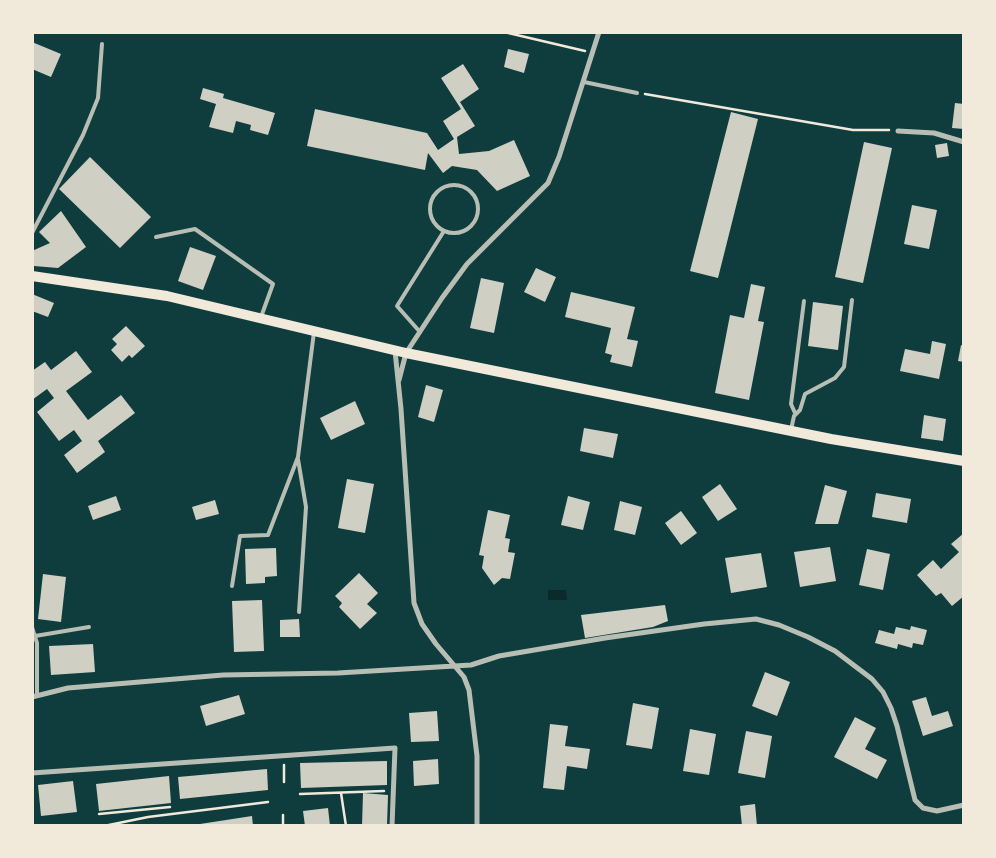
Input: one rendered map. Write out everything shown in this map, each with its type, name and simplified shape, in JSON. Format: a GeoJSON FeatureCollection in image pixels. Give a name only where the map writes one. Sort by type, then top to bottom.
{"type":"FeatureCollection","features":[{"type":"Feature","properties":{"kind":"main road"},"geometry":{"type":"LineString","coordinates":[[32,276],[168,296],[406,354],[964,462]]}},
{"type":"Feature","properties":{"kind":"street"},"geometry":{"type":"LineString","coordinates":[[398,383],[406,354],[442,298],[467,264],[548,182],[559,157],[599,32]]}},
{"type":"Feature","properties":{"kind":"street"},"geometry":{"type":"LineString","coordinates":[[898,131],[934,133],[964,142]]}},
{"type":"Feature","properties":{"kind":"street"},"geometry":{"type":"LineString","coordinates":[[395,351],[414,602],[420,619],[431,638],[464,678],[469,690],[477,756],[478,826]]}},
{"type":"Feature","properties":{"kind":"street"},"geometry":{"type":"LineString","coordinates":[[35,696],[68,688],[223,675],[338,673],[471,665],[498,656],[605,638],[704,624],[756,619],[808,637],[835,651],[872,679],[883,692],[891,708],[915,800],[923,808],[937,811],[948,807],[964,805]]}},
{"type":"Feature","properties":{"kind":"street"},"geometry":{"type":"LineString","coordinates":[[32,773],[395,748],[392,826]]}},
{"type":"Feature","properties":{"kind":"lane"},"geometry":{"type":"LineString","coordinates":[[32,232],[83,135],[98,98],[102,44]]}},
{"type":"Feature","properties":{"kind":"lane"},"geometry":{"type":"LineString","coordinates":[[584,82],[637,93]]}},
{"type":"Feature","properties":{"kind":"lane"},"geometry":{"type":"LineString","coordinates":[[445,186],[462,186],[474,195],[478,202],[477,218],[467,230],[452,233],[444,231],[432,220],[430,204],[433,196],[445,186]]}},
{"type":"Feature","properties":{"kind":"lane"},"geometry":{"type":"LineString","coordinates":[[156,237],[196,229],[273,284],[261,319]]}},
{"type":"Feature","properties":{"kind":"lane"},"geometry":{"type":"LineString","coordinates":[[420,332],[398,306],[444,231]]}},
{"type":"Feature","properties":{"kind":"lane"},"geometry":{"type":"LineString","coordinates":[[795,413],[800,410],[805,394],[836,378],[844,367],[852,300]]}},
{"type":"Feature","properties":{"kind":"lane"},"geometry":{"type":"LineString","coordinates":[[791,430],[795,413],[791,404],[804,301]]}},
{"type":"Feature","properties":{"kind":"lane"},"geometry":{"type":"LineString","coordinates":[[232,586],[240,536],[268,535],[298,457],[314,332]]}},
{"type":"Feature","properties":{"kind":"lane"},"geometry":{"type":"LineString","coordinates":[[298,457],[306,507],[299,612]]}},
{"type":"Feature","properties":{"kind":"lane"},"geometry":{"type":"LineString","coordinates":[[32,627],[37,643],[35,696]]}},
{"type":"Feature","properties":{"kind":"lane"},"geometry":{"type":"LineString","coordinates":[[35,636],[89,627]]}},
{"type":"Feature","properties":{"kind":"path"},"geometry":{"type":"LineString","coordinates":[[504,32],[593,53]]}},
{"type":"Feature","properties":{"kind":"path"},"geometry":{"type":"LineString","coordinates":[[637,93],[853,130],[898,131]]}},
{"type":"Feature","properties":{"kind":"path"},"geometry":{"type":"LineString","coordinates":[[284,761],[284,782]]}},
{"type":"Feature","properties":{"kind":"path"},"geometry":{"type":"LineString","coordinates":[[300,794],[393,790]]}},
{"type":"Feature","properties":{"kind":"path"},"geometry":{"type":"LineString","coordinates":[[342,793],[346,826]]}},
{"type":"Feature","properties":{"kind":"path"},"geometry":{"type":"LineString","coordinates":[[104,826],[148,817],[268,802]]}},
{"type":"Feature","properties":{"kind":"path"},"geometry":{"type":"LineString","coordinates":[[99,814],[170,807]]}},
{"type":"Feature","properties":{"kind":"path"},"geometry":{"type":"LineString","coordinates":[[146,809],[148,817]]}},
{"type":"Feature","properties":{"kind":"path"},"geometry":{"type":"LineString","coordinates":[[283,815],[283,826]]}},
{"type":"Feature","properties":{"kind":"water"},"geometry":{"type":"Polygon","coordinates":[[[548,590],[566,590],[567,600],[548,600],[548,590]]]}},
{"type":"Feature","properties":{"kind":"building"},"geometry":{"type":"Polygon","coordinates":[[[32,42],[61,54],[51,77],[32,69],[32,42]]]}},
{"type":"Feature","properties":{"kind":"building"},"geometry":{"type":"Polygon","coordinates":[[[508,49],[529,54],[524,73],[504,67],[508,49]]]}},
{"type":"Feature","properties":{"kind":"building"},"geometry":{"type":"Polygon","coordinates":[[[463,64],[479,89],[460,102],[475,126],[457,137],[459,154],[489,151],[514,140],[530,176],[497,191],[477,170],[452,166],[443,173],[428,153],[425,170],[307,146],[315,109],[427,133],[438,150],[454,139],[443,121],[461,109],[441,78],[463,64]]]}},
{"type":"Feature","properties":{"kind":"building"},"geometry":{"type":"Polygon","coordinates":[[[203,88],[224,94],[223,98],[275,113],[268,135],[250,130],[251,125],[236,121],[233,133],[209,127],[216,104],[200,99],[203,88]]]}},
{"type":"Feature","properties":{"kind":"building"},"geometry":{"type":"Polygon","coordinates":[[[955,103],[964,104],[964,129],[952,128],[955,103]]]}},
{"type":"Feature","properties":{"kind":"building"},"geometry":{"type":"Polygon","coordinates":[[[731,112],[758,119],[718,278],[690,271],[731,112]]]}},
{"type":"Feature","properties":{"kind":"building"},"geometry":{"type":"Polygon","coordinates":[[[864,142],[892,148],[863,283],[835,277],[864,142]]]}},
{"type":"Feature","properties":{"kind":"building"},"geometry":{"type":"Polygon","coordinates":[[[947,143],[949,156],[937,158],[935,145],[947,143]]]}},
{"type":"Feature","properties":{"kind":"building"},"geometry":{"type":"Polygon","coordinates":[[[90,157],[151,217],[120,248],[59,189],[90,157]]]}},
{"type":"Feature","properties":{"kind":"building"},"geometry":{"type":"Polygon","coordinates":[[[912,205],[937,210],[929,249],[904,244],[912,205]]]}},
{"type":"Feature","properties":{"kind":"building"},"geometry":{"type":"Polygon","coordinates":[[[61,211],[86,247],[58,268],[34,266],[32,251],[50,243],[39,232],[61,211]]]}},
{"type":"Feature","properties":{"kind":"building"},"geometry":{"type":"Polygon","coordinates":[[[190,247],[216,256],[203,290],[178,281],[190,247]]]}},
{"type":"Feature","properties":{"kind":"building"},"geometry":{"type":"Polygon","coordinates":[[[536,268],[556,277],[545,302],[524,292],[536,268]]]}},
{"type":"Feature","properties":{"kind":"building"},"geometry":{"type":"Polygon","coordinates":[[[481,278],[504,283],[494,333],[470,328],[481,278]]]}},
{"type":"Feature","properties":{"kind":"building"},"geometry":{"type":"Polygon","coordinates":[[[751,284],[765,287],[758,321],[764,322],[749,400],[715,393],[730,315],[744,318],[751,284]]]}},
{"type":"Feature","properties":{"kind":"building"},"geometry":{"type":"Polygon","coordinates":[[[571,292],[635,307],[627,339],[638,341],[632,367],[610,362],[612,355],[605,353],[611,328],[565,317],[571,292]]]}},
{"type":"Feature","properties":{"kind":"building"},"geometry":{"type":"Polygon","coordinates":[[[32,294],[54,303],[48,317],[32,311],[32,294]]]}},
{"type":"Feature","properties":{"kind":"building"},"geometry":{"type":"Polygon","coordinates":[[[813,302],[843,306],[838,350],[808,346],[813,302]]]}},
{"type":"Feature","properties":{"kind":"building"},"geometry":{"type":"Polygon","coordinates":[[[126,326],[145,346],[132,358],[129,355],[122,362],[111,350],[117,344],[112,339],[126,326]]]}},
{"type":"Feature","properties":{"kind":"building"},"geometry":{"type":"Polygon","coordinates":[[[932,341],[946,344],[939,379],[900,371],[905,349],[930,354],[932,341]]]}},
{"type":"Feature","properties":{"kind":"building"},"geometry":{"type":"Polygon","coordinates":[[[961,345],[964,346],[964,362],[958,361],[961,345]]]}},
{"type":"Feature","properties":{"kind":"building"},"geometry":{"type":"Polygon","coordinates":[[[76,351],[92,372],[66,391],[88,420],[121,395],[135,413],[98,441],[105,452],[77,473],[64,455],[82,441],[74,430],[59,441],[37,412],[54,398],[47,389],[32,400],[32,371],[45,362],[51,370],[76,351]]]}},
{"type":"Feature","properties":{"kind":"building"},"geometry":{"type":"Polygon","coordinates":[[[426,385],[443,390],[434,422],[418,417],[426,385]]]}},
{"type":"Feature","properties":{"kind":"building"},"geometry":{"type":"Polygon","coordinates":[[[355,401],[365,424],[331,440],[320,418],[355,401]]]}},
{"type":"Feature","properties":{"kind":"building"},"geometry":{"type":"Polygon","coordinates":[[[924,415],[946,419],[943,441],[921,438],[924,415]]]}},
{"type":"Feature","properties":{"kind":"building"},"geometry":{"type":"Polygon","coordinates":[[[584,428],[618,434],[613,458],[580,451],[584,428]]]}},
{"type":"Feature","properties":{"kind":"building"},"geometry":{"type":"Polygon","coordinates":[[[347,479],[374,484],[365,533],[338,528],[347,479]]]}},
{"type":"Feature","properties":{"kind":"building"},"geometry":{"type":"Polygon","coordinates":[[[720,484],[737,509],[718,521],[702,497],[720,484]]]}},
{"type":"Feature","properties":{"kind":"building"},"geometry":{"type":"Polygon","coordinates":[[[825,485],[847,491],[838,524],[815,524],[825,485]]]}},
{"type":"Feature","properties":{"kind":"building"},"geometry":{"type":"Polygon","coordinates":[[[876,493],[911,499],[907,523],[872,517],[876,493]]]}},
{"type":"Feature","properties":{"kind":"building"},"geometry":{"type":"Polygon","coordinates":[[[116,496],[121,510],[93,520],[88,506],[116,496]]]}},
{"type":"Feature","properties":{"kind":"building"},"geometry":{"type":"Polygon","coordinates":[[[568,496],[590,502],[583,530],[561,525],[568,496]]]}},
{"type":"Feature","properties":{"kind":"building"},"geometry":{"type":"Polygon","coordinates":[[[215,500],[219,514],[196,520],[192,507],[215,500]]]}},
{"type":"Feature","properties":{"kind":"building"},"geometry":{"type":"Polygon","coordinates":[[[620,501],[642,507],[635,535],[614,530],[620,501]]]}},
{"type":"Feature","properties":{"kind":"building"},"geometry":{"type":"Polygon","coordinates":[[[488,510],[510,515],[505,538],[510,539],[508,552],[515,553],[510,579],[502,578],[494,585],[482,568],[484,556],[479,555],[488,510]]]}},
{"type":"Feature","properties":{"kind":"building"},"geometry":{"type":"Polygon","coordinates":[[[681,511],[697,533],[681,545],[665,523],[681,511]]]}},
{"type":"Feature","properties":{"kind":"building"},"geometry":{"type":"Polygon","coordinates":[[[964,533],[964,596],[952,606],[941,593],[936,596],[917,575],[933,560],[941,569],[959,552],[951,544],[964,533]]]}},
{"type":"Feature","properties":{"kind":"building"},"geometry":{"type":"Polygon","coordinates":[[[830,547],[836,581],[800,587],[794,552],[830,547]]]}},
{"type":"Feature","properties":{"kind":"building"},"geometry":{"type":"Polygon","coordinates":[[[276,548],[277,576],[265,577],[265,583],[246,584],[245,549],[276,548]]]}},
{"type":"Feature","properties":{"kind":"building"},"geometry":{"type":"Polygon","coordinates":[[[867,549],[890,554],[883,590],[859,585],[867,549]]]}},
{"type":"Feature","properties":{"kind":"building"},"geometry":{"type":"Polygon","coordinates":[[[761,553],[767,587],[731,593],[725,558],[761,553]]]}},
{"type":"Feature","properties":{"kind":"building"},"geometry":{"type":"Polygon","coordinates":[[[359,573],[378,593],[367,604],[377,613],[360,629],[339,607],[342,603],[335,596],[359,573]]]}},
{"type":"Feature","properties":{"kind":"building"},"geometry":{"type":"Polygon","coordinates":[[[43,574],[66,577],[61,622],[38,619],[43,574]]]}},
{"type":"Feature","properties":{"kind":"building"},"geometry":{"type":"Polygon","coordinates":[[[262,600],[264,651],[234,652],[232,601],[262,600]]]}},
{"type":"Feature","properties":{"kind":"building"},"geometry":{"type":"Polygon","coordinates":[[[665,605],[668,621],[653,627],[585,638],[581,615],[665,605]]]}},
{"type":"Feature","properties":{"kind":"building"},"geometry":{"type":"Polygon","coordinates":[[[299,619],[300,637],[280,637],[280,620],[299,619]]]}},
{"type":"Feature","properties":{"kind":"building"},"geometry":{"type":"Polygon","coordinates":[[[911,626],[927,630],[923,645],[913,643],[912,648],[898,644],[897,649],[875,643],[879,630],[894,634],[896,627],[910,630],[911,626]]]}},
{"type":"Feature","properties":{"kind":"building"},"geometry":{"type":"Polygon","coordinates":[[[93,644],[95,672],[51,675],[49,646],[93,644]]]}},
{"type":"Feature","properties":{"kind":"building"},"geometry":{"type":"Polygon","coordinates":[[[765,672],[790,682],[777,716],[752,706],[765,672]]]}},
{"type":"Feature","properties":{"kind":"building"},"geometry":{"type":"Polygon","coordinates":[[[239,695],[245,714],[206,726],[200,706],[239,695]]]}},
{"type":"Feature","properties":{"kind":"building"},"geometry":{"type":"Polygon","coordinates":[[[926,697],[932,716],[948,711],[953,726],[923,736],[912,701],[926,697]]]}},
{"type":"Feature","properties":{"kind":"building"},"geometry":{"type":"Polygon","coordinates":[[[633,703],[659,708],[652,749],[626,745],[633,703]]]}},
{"type":"Feature","properties":{"kind":"building"},"geometry":{"type":"Polygon","coordinates":[[[437,711],[439,741],[411,742],[409,713],[437,711]]]}},
{"type":"Feature","properties":{"kind":"building"},"geometry":{"type":"Polygon","coordinates":[[[855,717],[876,728],[865,749],[887,760],[877,779],[834,757],[855,717]]]}},
{"type":"Feature","properties":{"kind":"building"},"geometry":{"type":"Polygon","coordinates":[[[550,724],[568,726],[565,746],[590,749],[587,769],[567,766],[564,790],[543,788],[550,724]]]}},
{"type":"Feature","properties":{"kind":"building"},"geometry":{"type":"Polygon","coordinates":[[[690,729],[716,734],[709,775],[683,771],[690,729]]]}},
{"type":"Feature","properties":{"kind":"building"},"geometry":{"type":"Polygon","coordinates":[[[746,731],[772,736],[765,778],[738,773],[746,731]]]}},
{"type":"Feature","properties":{"kind":"building"},"geometry":{"type":"Polygon","coordinates":[[[438,759],[439,784],[414,786],[413,761],[438,759]]]}},
{"type":"Feature","properties":{"kind":"building"},"geometry":{"type":"Polygon","coordinates":[[[387,761],[387,785],[301,788],[300,763],[387,761]]]}},
{"type":"Feature","properties":{"kind":"building"},"geometry":{"type":"Polygon","coordinates":[[[267,769],[268,790],[180,799],[178,777],[267,769]]]}},
{"type":"Feature","properties":{"kind":"building"},"geometry":{"type":"Polygon","coordinates":[[[169,776],[171,803],[99,811],[96,784],[169,776]]]}},
{"type":"Feature","properties":{"kind":"building"},"geometry":{"type":"Polygon","coordinates":[[[73,781],[77,812],[41,816],[38,785],[73,781]]]}},
{"type":"Feature","properties":{"kind":"building"},"geometry":{"type":"Polygon","coordinates":[[[363,793],[388,795],[387,826],[362,826],[363,793]]]}},
{"type":"Feature","properties":{"kind":"building"},"geometry":{"type":"Polygon","coordinates":[[[755,804],[757,826],[742,826],[740,806],[755,804]]]}},
{"type":"Feature","properties":{"kind":"building"},"geometry":{"type":"Polygon","coordinates":[[[328,808],[330,826],[305,826],[303,811],[328,808]]]}},
{"type":"Feature","properties":{"kind":"building"},"geometry":{"type":"Polygon","coordinates":[[[252,816],[253,826],[200,826],[200,824],[252,816]]]}}]}
